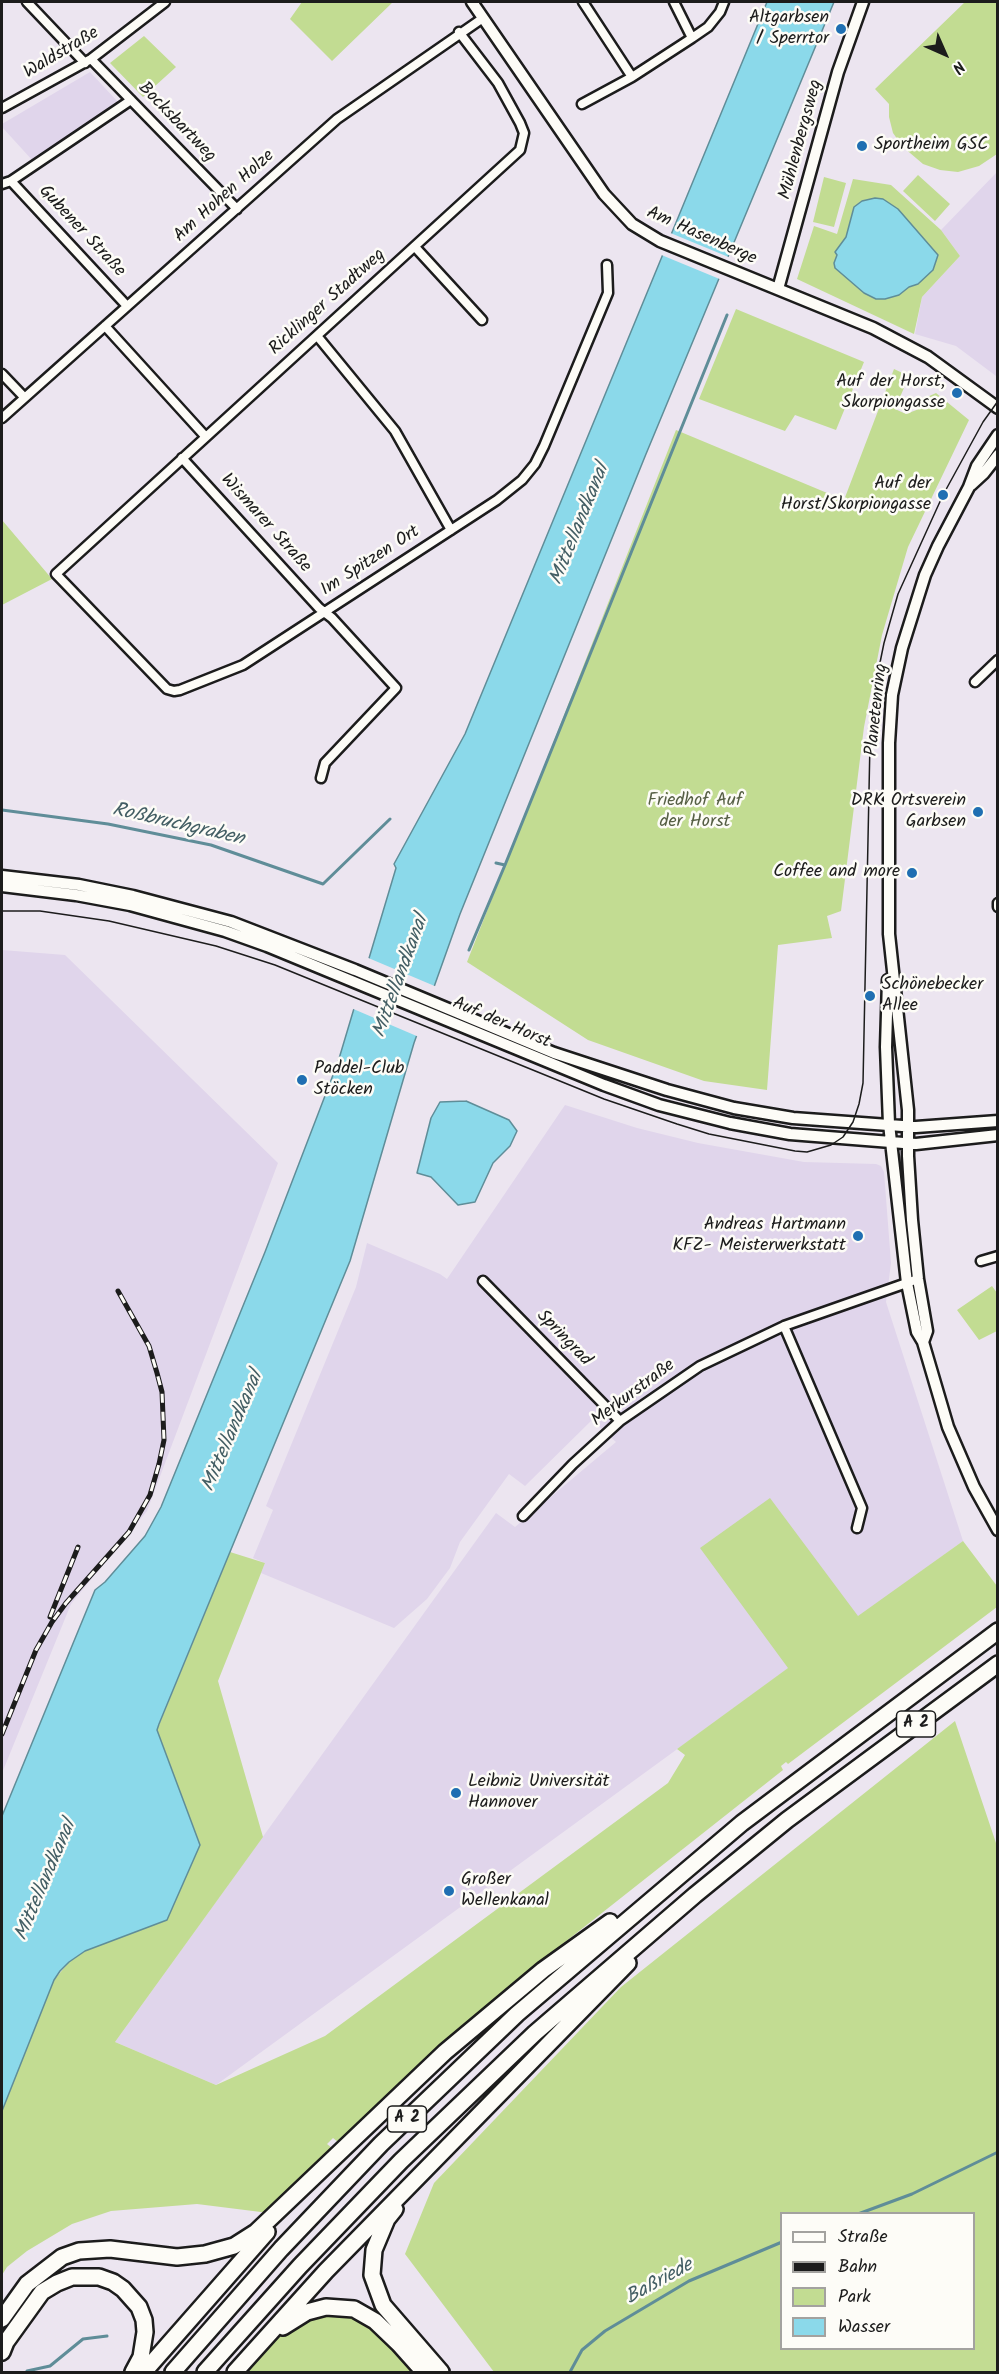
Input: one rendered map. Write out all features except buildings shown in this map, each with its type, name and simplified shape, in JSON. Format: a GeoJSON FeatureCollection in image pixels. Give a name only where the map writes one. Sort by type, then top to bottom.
{"type":"FeatureCollection","features":[{"type":"Feature","properties":{"kind":"highway","name":"A 2"},"geometry":{"type":"LineString","coordinates":[[173,2373],[281,2249],[423,2103],[517,2014],[663,1888],[751,1816],[998,1631]]}},
{"type":"Feature","properties":{"kind":"highway","name":"A 2"},"geometry":{"type":"LineString","coordinates":[[205,2373],[300,2266],[401,2161],[471,2092],[552,2018],[695,1895],[787,1820],[998,1665]]}},
{"type":"Feature","properties":{"kind":"highway"},"geometry":{"type":"LineString","coordinates":[[2,2319],[27,2284],[62,2257],[79,2251],[110,2249],[177,2257],[205,2254],[234,2246],[256,2232],[437,2060],[504,2001],[592,1934],[663,1888]]}},
{"type":"Feature","properties":{"kind":"highway"},"geometry":{"type":"LineString","coordinates":[[235,2373],[326,2271],[695,1895]]}},
{"type":"Feature","properties":{"kind":"highway"},"geometry":{"type":"LineString","coordinates":[[429,2165],[387,2219],[374,2250],[372,2275],[383,2305],[441,2373]]}},
{"type":"Feature","properties":{"kind":"highway"},"geometry":{"type":"LineString","coordinates":[[144,2373],[208,2297],[317,2176]]}},
{"type":"Feature","properties":{"kind":"highway"},"geometry":{"type":"LineString","coordinates":[[2,2352],[6,2342],[42,2292],[72,2277],[99,2277],[123,2289],[140,2307],[145,2332],[141,2357],[133,2373]]}},
{"type":"Feature","properties":{"kind":"highway"},"geometry":{"type":"LineString","coordinates":[[235,2373],[289,2322],[307,2312],[341,2306],[354,2309],[375,2322],[399,2344],[424,2373]]}},
{"type":"Feature","properties":{"kind":"street","name":"Bocksbartweg"},"geometry":{"type":"LineString","coordinates":[[27,2],[131,100],[237,209]]}},
{"type":"Feature","properties":{"kind":"street","name":"Waldstraße"},"geometry":{"type":"LineString","coordinates":[[2,108],[88,61],[165,2]]}},
{"type":"Feature","properties":{"kind":"street","name":"Am Hasenberge"},"geometry":{"type":"LineString","coordinates":[[472,2],[604,194],[632,224],[660,241],[873,328],[928,357],[998,408]]}},
{"type":"Feature","properties":{"kind":"street"},"geometry":{"type":"LineString","coordinates":[[583,2],[632,76]]}},
{"type":"Feature","properties":{"kind":"street"},"geometry":{"type":"LineString","coordinates":[[674,2],[692,38]]}},
{"type":"Feature","properties":{"kind":"street"},"geometry":{"type":"LineString","coordinates":[[582,104],[632,76],[708,27],[720,12],[724,2]]}},
{"type":"Feature","properties":{"kind":"street","name":"Mühlenbergsweg"},"geometry":{"type":"LineString","coordinates":[[778,289],[841,62],[863,2]]}},
{"type":"Feature","properties":{"kind":"street","name":"Am Hohen Holze"},"geometry":{"type":"LineString","coordinates":[[2,418],[337,119],[459,32],[483,18]]}},
{"type":"Feature","properties":{"kind":"street","name":"Ricklinger Stadtweg"},"geometry":{"type":"LineString","coordinates":[[57,573],[318,337],[520,150],[524,143],[524,133],[520,123],[498,82],[459,32]]}},
{"type":"Feature","properties":{"kind":"street"},"geometry":{"type":"LineString","coordinates":[[6,183],[131,100]]}},
{"type":"Feature","properties":{"kind":"street","name":"Gubener Straße"},"geometry":{"type":"LineString","coordinates":[[6,183],[127,306]]}},
{"type":"Feature","properties":{"kind":"street"},"geometry":{"type":"LineString","coordinates":[[415,247],[482,320]]}},
{"type":"Feature","properties":{"kind":"street","name":"Im Spitzen Ort"},"geometry":{"type":"LineString","coordinates":[[57,573],[162,685],[174,691],[243,664],[514,487],[535,464],[608,293],[607,265]]}},
{"type":"Feature","properties":{"kind":"street"},"geometry":{"type":"LineString","coordinates":[[105,326],[206,436]]}},
{"type":"Feature","properties":{"kind":"street"},"geometry":{"type":"LineString","coordinates":[[318,337],[395,431],[451,530]]}},
{"type":"Feature","properties":{"kind":"street"},"geometry":{"type":"LineString","coordinates":[[2,374],[24,397]]}},
{"type":"Feature","properties":{"kind":"street","name":"Planetenring"},"geometry":{"type":"LineString","coordinates":[[891,1141],[886,1047],[890,951],[888,789],[892,695],[902,648],[925,575],[969,487],[977,466],[998,435]]}},
{"type":"Feature","properties":{"kind":"street","name":"Planetenring"},"geometry":{"type":"LineString","coordinates":[[969,487],[998,455]]}},
{"type":"Feature","properties":{"kind":"street","name":"Wismarer Straße"},"geometry":{"type":"LineString","coordinates":[[182,458],[396,688],[325,763],[321,778]]}},
{"type":"Feature","properties":{"kind":"street"},"geometry":{"type":"LineString","coordinates":[[975,682],[998,660]]}},
{"type":"Feature","properties":{"kind":"street","name":"Auf der Horst"},"geometry":{"type":"LineString","coordinates":[[2,876],[79,885],[134,896],[187,909],[273,937],[604,1085],[659,1105],[738,1125],[790,1134],[916,1144],[998,1135]]}},
{"type":"Feature","properties":{"kind":"street","name":"Auf der Horst"},"geometry":{"type":"LineString","coordinates":[[2,886],[76,895],[183,918],[354,975]]}},
{"type":"Feature","properties":{"kind":"street","name":"Planetenring"},"geometry":{"type":"LineString","coordinates":[[890,951],[908,1143]]}},
{"type":"Feature","properties":{"kind":"street","name":"Auf der Horst"},"geometry":{"type":"LineString","coordinates":[[442,1012],[554,1053],[667,1090],[734,1108],[794,1118],[916,1127],[998,1121]]}},
{"type":"Feature","properties":{"kind":"street"},"geometry":{"type":"LineString","coordinates":[[891,1141],[907,1283],[917,1332],[923,1342],[948,1426],[974,1487],[998,1530]]}},
{"type":"Feature","properties":{"kind":"street"},"geometry":{"type":"LineString","coordinates":[[908,1143],[912,1220],[918,1279],[927,1331],[923,1342]]}},
{"type":"Feature","properties":{"kind":"street"},"geometry":{"type":"LineString","coordinates":[[981,1261],[998,1257]]}},
{"type":"Feature","properties":{"kind":"street","name":"Merkurstraße"},"geometry":{"type":"LineString","coordinates":[[523,1516],[573,1464],[620,1421],[700,1366],[784,1326],[918,1279]]}},
{"type":"Feature","properties":{"kind":"street","name":"Springrad"},"geometry":{"type":"LineString","coordinates":[[483,1281],[620,1421]]}},
{"type":"Feature","properties":{"kind":"street"},"geometry":{"type":"LineString","coordinates":[[784,1326],[862,1508],[857,1528]]}},
{"type":"Feature","properties":{"kind":"shaded area"},"geometry":{"type":"Polygon","coordinates":[[[90,72],[118,102],[33,161],[2,127],[2,124],[90,72]]]}},
{"type":"Feature","properties":{"kind":"shaded area"},"geometry":{"type":"Polygon","coordinates":[[[997,172],[996,376],[956,346],[915,334],[922,297],[960,256],[941,230],[997,172]]]}},
{"type":"Feature","properties":{"kind":"shaded area"},"geometry":{"type":"Polygon","coordinates":[[[2,950],[65,955],[278,1163],[147,1511],[71,1604],[2,1773],[2,950]]]}},
{"type":"Feature","properties":{"kind":"shaded area"},"geometry":{"type":"Polygon","coordinates":[[[565,1105],[637,1128],[698,1143],[804,1162],[881,1166],[884,1172],[891,1263],[886,1302],[963,1541],[216,2085],[115,2042],[496,1513],[515,1527],[616,1442],[592,1420],[525,1486],[509,1474],[460,1542],[450,1568],[427,1599],[394,1628],[261,1573],[265,1563],[253,1558],[273,1510],[266,1506],[356,1287],[367,1243],[447,1279],[565,1105]]]}},
{"type":"Feature","properties":{"kind":"green space"},"geometry":{"type":"Polygon","coordinates":[[[302,2],[393,2],[332,61],[290,19],[302,2]]]}},
{"type":"Feature","properties":{"kind":"green space"},"geometry":{"type":"Polygon","coordinates":[[[965,2],[997,2],[997,154],[979,166],[958,172],[940,170],[923,164],[903,147],[893,133],[889,104],[875,89],[965,2]]]}},
{"type":"Feature","properties":{"kind":"green space"},"geometry":{"type":"Polygon","coordinates":[[[144,36],[176,67],[143,97],[110,63],[144,36]]]}},
{"type":"Feature","properties":{"kind":"green space"},"geometry":{"type":"Polygon","coordinates":[[[918,175],[950,204],[935,221],[903,191],[918,175]]]}},
{"type":"Feature","properties":{"kind":"green space"},"geometry":{"type":"Polygon","coordinates":[[[824,177],[846,183],[834,227],[813,222],[824,177]]]}},
{"type":"Feature","properties":{"kind":"green space"},"geometry":{"type":"Polygon","coordinates":[[[853,179],[891,185],[941,230],[960,256],[922,297],[914,334],[797,279],[814,226],[837,234],[853,179]]]}},
{"type":"Feature","properties":{"kind":"green space"},"geometry":{"type":"Polygon","coordinates":[[[736,309],[864,362],[836,430],[795,415],[785,431],[699,399],[736,309]]]}},
{"type":"Feature","properties":{"kind":"green space","name":"Friedhof Auf der Horst"},"geometry":{"type":"Polygon","coordinates":[[[894,369],[909,376],[895,409],[906,414],[919,409],[925,398],[936,393],[969,420],[908,547],[882,635],[864,727],[841,911],[827,916],[832,938],[778,945],[767,1090],[704,1081],[588,1040],[467,962],[676,430],[844,500],[894,369]]]}},
{"type":"Feature","properties":{"kind":"green space"},"geometry":{"type":"Polygon","coordinates":[[[2,520],[52,579],[2,605],[2,520]]]}},
{"type":"Feature","properties":{"kind":"green space"},"geometry":{"type":"Polygon","coordinates":[[[992,1286],[997,1293],[997,1331],[979,1340],[957,1310],[992,1286]]]}},
{"type":"Feature","properties":{"kind":"green space"},"geometry":{"type":"Polygon","coordinates":[[[770,1498],[858,1616],[963,1541],[997,1586],[997,1607],[788,1764],[786,1762],[781,1766],[783,1770],[517,1980],[449,2038],[338,2142],[333,2138],[327,2144],[332,2148],[269,2213],[197,2204],[111,2211],[72,2224],[27,2251],[7,2267],[2,2275],[2,2111],[54,1980],[69,1962],[85,1951],[167,1920],[200,1845],[157,1730],[230,1552],[265,1563],[218,1681],[263,1837],[115,2042],[216,2085],[325,2036],[668,1783],[685,1755],[677,1749],[788,1668],[700,1548],[770,1498]]]}},
{"type":"Feature","properties":{"kind":"green space"},"geometry":{"type":"Polygon","coordinates":[[[955,1721],[997,1846],[997,2372],[494,2372],[405,2254],[434,2183],[621,1987],[955,1721]]]}},
{"type":"Feature","properties":{"kind":"green space"},"geometry":{"type":"Polygon","coordinates":[[[347,2312],[373,2327],[416,2372],[245,2372],[281,2333],[308,2315],[347,2312]]]}},
{"type":"Feature","properties":{"kind":"water","name":"Mittellandkanal"},"geometry":{"type":"Polygon","coordinates":[[[767,2],[834,2],[646,454],[460,914],[414,1043],[350,1261],[157,1730],[200,1845],[167,1920],[85,1951],[60,1971],[54,1980],[2,2111],[2,1816],[95,1590],[105,1582],[145,1536],[161,1507],[265,1252],[338,1062],[396,868],[394,864],[465,734],[767,2]]]}},
{"type":"Feature","properties":{"kind":"water"},"geometry":{"type":"Polygon","coordinates":[[[883,199],[898,209],[938,255],[933,270],[918,284],[909,287],[899,295],[885,299],[876,299],[864,293],[835,268],[834,263],[837,255],[835,252],[846,237],[854,207],[862,201],[883,199]]]}},
{"type":"Feature","properties":{"kind":"water"},"geometry":{"type":"Polygon","coordinates":[[[466,1101],[509,1120],[517,1131],[510,1146],[493,1163],[475,1202],[458,1205],[431,1177],[417,1173],[431,1118],[440,1102],[466,1101]]]}},
{"type":"Feature","properties":{"kind":"pier"},"geometry":{"type":"Polygon","coordinates":[[[668,232],[731,258],[722,280],[659,254],[668,232]]]}},
{"type":"Feature","properties":{"kind":"pier"},"geometry":{"type":"Polygon","coordinates":[[[366,957],[437,987],[419,1037],[351,1008],[366,957]]]}},
{"type":"Feature","properties":{"kind":"waterway"},"geometry":{"type":"LineString","coordinates":[[496,863],[505,865],[727,315]]}},
{"type":"Feature","properties":{"kind":"waterway","name":"Roßbruchgraben"},"geometry":{"type":"LineString","coordinates":[[2,810],[108,824],[211,845],[323,884],[390,819]]}},
{"type":"Feature","properties":{"kind":"waterway"},"geometry":{"type":"LineString","coordinates":[[469,950],[505,865]]}},
{"type":"Feature","properties":{"kind":"waterway","name":"Baßriede"},"geometry":{"type":"LineString","coordinates":[[863,2212],[912,2194],[998,2152]]}},
{"type":"Feature","properties":{"kind":"waterway","name":"Baßriede"},"geometry":{"type":"LineString","coordinates":[[570,2372],[582,2350],[605,2331],[689,2281],[780,2243]]}},
{"type":"Feature","properties":{"kind":"waterway","name":"Baßriede"},"geometry":{"type":"LineString","coordinates":[[27,2371],[50,2366],[83,2339],[107,2336]]}},
{"type":"Feature","properties":{"kind":"tram line"},"geometry":{"type":"LineString","coordinates":[[2,911],[40,911],[109,921],[216,946],[275,965],[604,1099],[677,1124],[709,1134],[795,1151],[807,1152],[831,1145],[843,1137],[853,1122],[863,1083],[870,742],[874,692],[884,643],[898,594],[943,495],[983,422],[998,401]]}},
{"type":"Feature","properties":{"kind":"railway"},"geometry":{"type":"LineString","coordinates":[[2,1734],[36,1650],[52,1622],[129,1532],[150,1495],[159,1464],[164,1440],[162,1392],[149,1346],[118,1291]]}},
{"type":"Feature","properties":{"kind":"railway"},"geometry":{"type":"LineString","coordinates":[[50,1617],[78,1547]]}},
{"type":"Feature","properties":{"kind":"place","name":"Altgarbsen / Sperrtor"},"geometry":{"type":"Point","coordinates":[841,29]}},
{"type":"Feature","properties":{"kind":"place","name":"Sportheim GSC"},"geometry":{"type":"Point","coordinates":[862,146]}},
{"type":"Feature","properties":{"kind":"place","name":"Auf der Horst, Skorpiongasse"},"geometry":{"type":"Point","coordinates":[957,393]}},
{"type":"Feature","properties":{"kind":"place","name":"Auf der Horst/Skorpiongasse"},"geometry":{"type":"Point","coordinates":[943,495]}},
{"type":"Feature","properties":{"kind":"place","name":"DRK Ortsverein Garbsen"},"geometry":{"type":"Point","coordinates":[978,812]}},
{"type":"Feature","properties":{"kind":"place","name":"Coffee and more"},"geometry":{"type":"Point","coordinates":[912,873]}},
{"type":"Feature","properties":{"kind":"place","name":"Schönebecker Allee"},"geometry":{"type":"Point","coordinates":[870,996]}},
{"type":"Feature","properties":{"kind":"place","name":"Paddel-Club Stöcken"},"geometry":{"type":"Point","coordinates":[302,1080]}},
{"type":"Feature","properties":{"kind":"place","name":"Andreas Hartmann KFZ- Meisterwerkstatt"},"geometry":{"type":"Point","coordinates":[858,1236]}},
{"type":"Feature","properties":{"kind":"place","name":"Leibniz Universität Hannover"},"geometry":{"type":"Point","coordinates":[456,1793]}},
{"type":"Feature","properties":{"kind":"place","name":"Großer Wellenkanal"},"geometry":{"type":"Point","coordinates":[449,1891]}}]}
